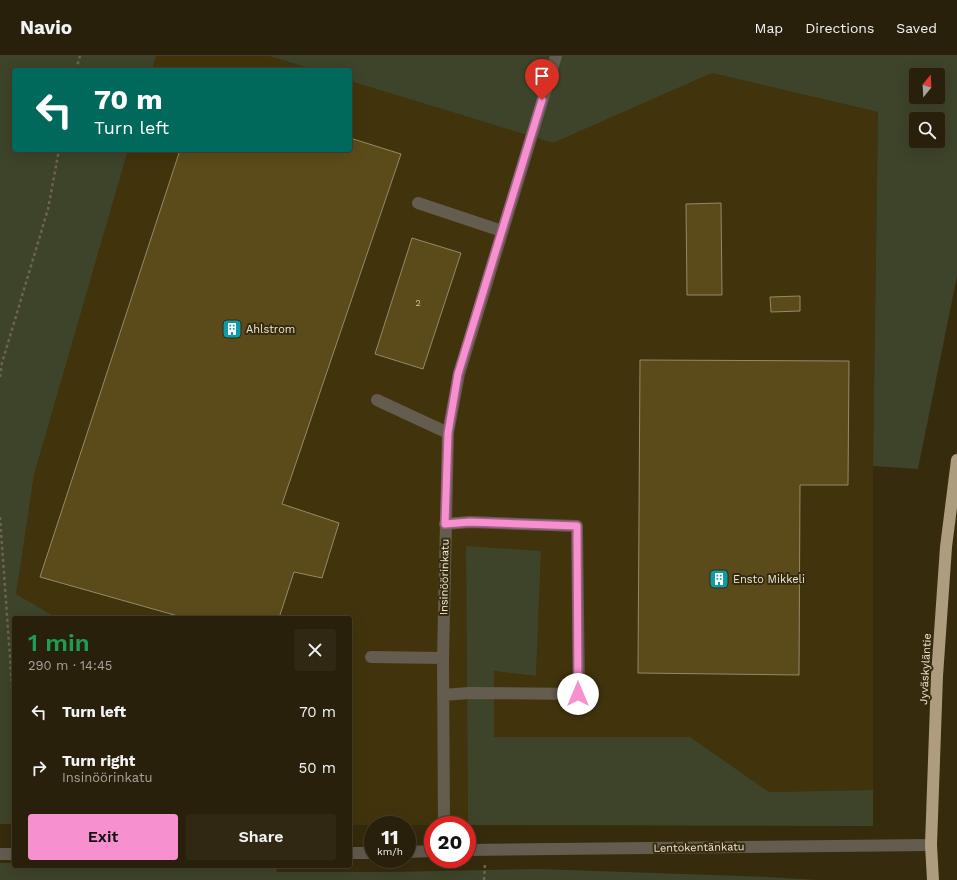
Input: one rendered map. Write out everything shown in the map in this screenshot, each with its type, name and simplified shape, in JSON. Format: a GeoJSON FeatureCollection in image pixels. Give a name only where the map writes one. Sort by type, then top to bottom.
{"type":"FeatureCollection","features":[{"type":"Feature","properties":{"kind":"highway","name":"Jyväskyläntie"},"geometry":{"type":"LineString","coordinates":[[933,880],[931,845],[938,661],[946,547],[957,460]]}},
{"type":"Feature","properties":{"kind":"street","name":"Insinöörinkatu"},"geometry":{"type":"LineString","coordinates":[[444,816],[443,658],[448,433],[458,374],[556,56]]}},
{"type":"Feature","properties":{"kind":"street"},"geometry":{"type":"LineString","coordinates":[[418,203],[502,231]]}},
{"type":"Feature","properties":{"kind":"street"},"geometry":{"type":"LineString","coordinates":[[377,400],[448,433]]}},
{"type":"Feature","properties":{"kind":"street"},"geometry":{"type":"LineString","coordinates":[[443,694],[578,694],[577,526],[470,522],[445,524]]}},
{"type":"Feature","properties":{"kind":"street"},"geometry":{"type":"LineString","coordinates":[[371,657],[443,658]]}},
{"type":"Feature","properties":{"kind":"street","name":"Lentokentänkatu"},"geometry":{"type":"LineString","coordinates":[[476,850],[931,845]]}},
{"type":"Feature","properties":{"kind":"street"},"geometry":{"type":"LineString","coordinates":[[352,853],[364,853]]}},
{"type":"Feature","properties":{"kind":"street"},"geometry":{"type":"LineString","coordinates":[[0,854],[12,854]]}},
{"type":"Feature","properties":{"kind":"path"},"geometry":{"type":"LineString","coordinates":[[77,68],[80,56]]}},
{"type":"Feature","properties":{"kind":"path"},"geometry":{"type":"LineString","coordinates":[[0,377],[2,363],[48,209],[59,152]]}},
{"type":"Feature","properties":{"kind":"path"},"geometry":{"type":"LineString","coordinates":[[0,517],[12,686]]}},
{"type":"Feature","properties":{"kind":"shaded area"},"geometry":{"type":"Polygon","coordinates":[[[156,56],[269,56],[308,68],[153,68],[156,56]]]}},
{"type":"Feature","properties":{"kind":"shaded area"},"geometry":{"type":"Polygon","coordinates":[[[712,73],[878,112],[873,466],[873,790],[769,792],[690,737],[494,737],[494,671],[536,676],[541,551],[466,547],[468,816],[424,816],[424,825],[416,825],[416,816],[364,816],[364,825],[352,825],[352,616],[54,616],[15,594],[34,475],[127,152],[352,152],[352,82],[553,143],[712,73]]]}},
{"type":"Feature","properties":{"kind":"green space"},"geometry":{"type":"Polygon","coordinates":[[[0,56],[156,56],[153,68],[12,68],[12,152],[127,152],[34,475],[16,594],[54,616],[12,616],[12,824],[0,824],[0,56]]]}},
{"type":"Feature","properties":{"kind":"green space"},"geometry":{"type":"Polygon","coordinates":[[[269,56],[957,56],[957,276],[918,469],[873,466],[878,112],[712,73],[553,143],[352,82],[352,68],[308,68],[269,56]]]}},
{"type":"Feature","properties":{"kind":"green space"},"geometry":{"type":"Polygon","coordinates":[[[466,546],[541,551],[536,676],[494,671],[494,737],[690,737],[769,792],[873,790],[873,826],[476,825],[476,816],[468,816],[466,546]]]}},
{"type":"Feature","properties":{"kind":"green space"},"geometry":{"type":"Polygon","coordinates":[[[0,863],[12,863],[12,868],[276,868],[277,872],[390,872],[538,869],[818,880],[0,880],[0,863]]]}},
{"type":"Feature","properties":{"kind":"building","name":"Ahlstrom"},"geometry":{"type":"Polygon","coordinates":[[[352,139],[401,154],[282,504],[339,523],[322,578],[294,572],[280,616],[178,616],[40,577],[179,152],[352,152],[352,139]]]}},
{"type":"Feature","properties":{"kind":"building"},"geometry":{"type":"Polygon","coordinates":[[[721,203],[722,295],[687,295],[686,204],[721,203]]]}},
{"type":"Feature","properties":{"kind":"building"},"geometry":{"type":"Polygon","coordinates":[[[412,238],[461,253],[423,369],[375,354],[412,238]]]}},
{"type":"Feature","properties":{"kind":"building"},"geometry":{"type":"Polygon","coordinates":[[[800,296],[800,311],[771,312],[770,297],[800,296]]]}},
{"type":"Feature","properties":{"kind":"building","name":"Ensto Mikkeli"},"geometry":{"type":"Polygon","coordinates":[[[640,360],[849,361],[848,485],[800,485],[799,675],[638,673],[640,360]]]}},
{"type":"Feature","properties":{"kind":"place","name":"Ahlstrom"},"geometry":{"type":"Point","coordinates":[232,329]}},
{"type":"Feature","properties":{"kind":"place","name":"Ensto Mikkeli"},"geometry":{"type":"Point","coordinates":[719,579]}},
{"type":"Feature","properties":{"kind":"route"},"geometry":{"type":"LineString","coordinates":[[542,100],[458,374],[448,433],[445,524],[470,522],[577,526],[578,694]]}}]}
